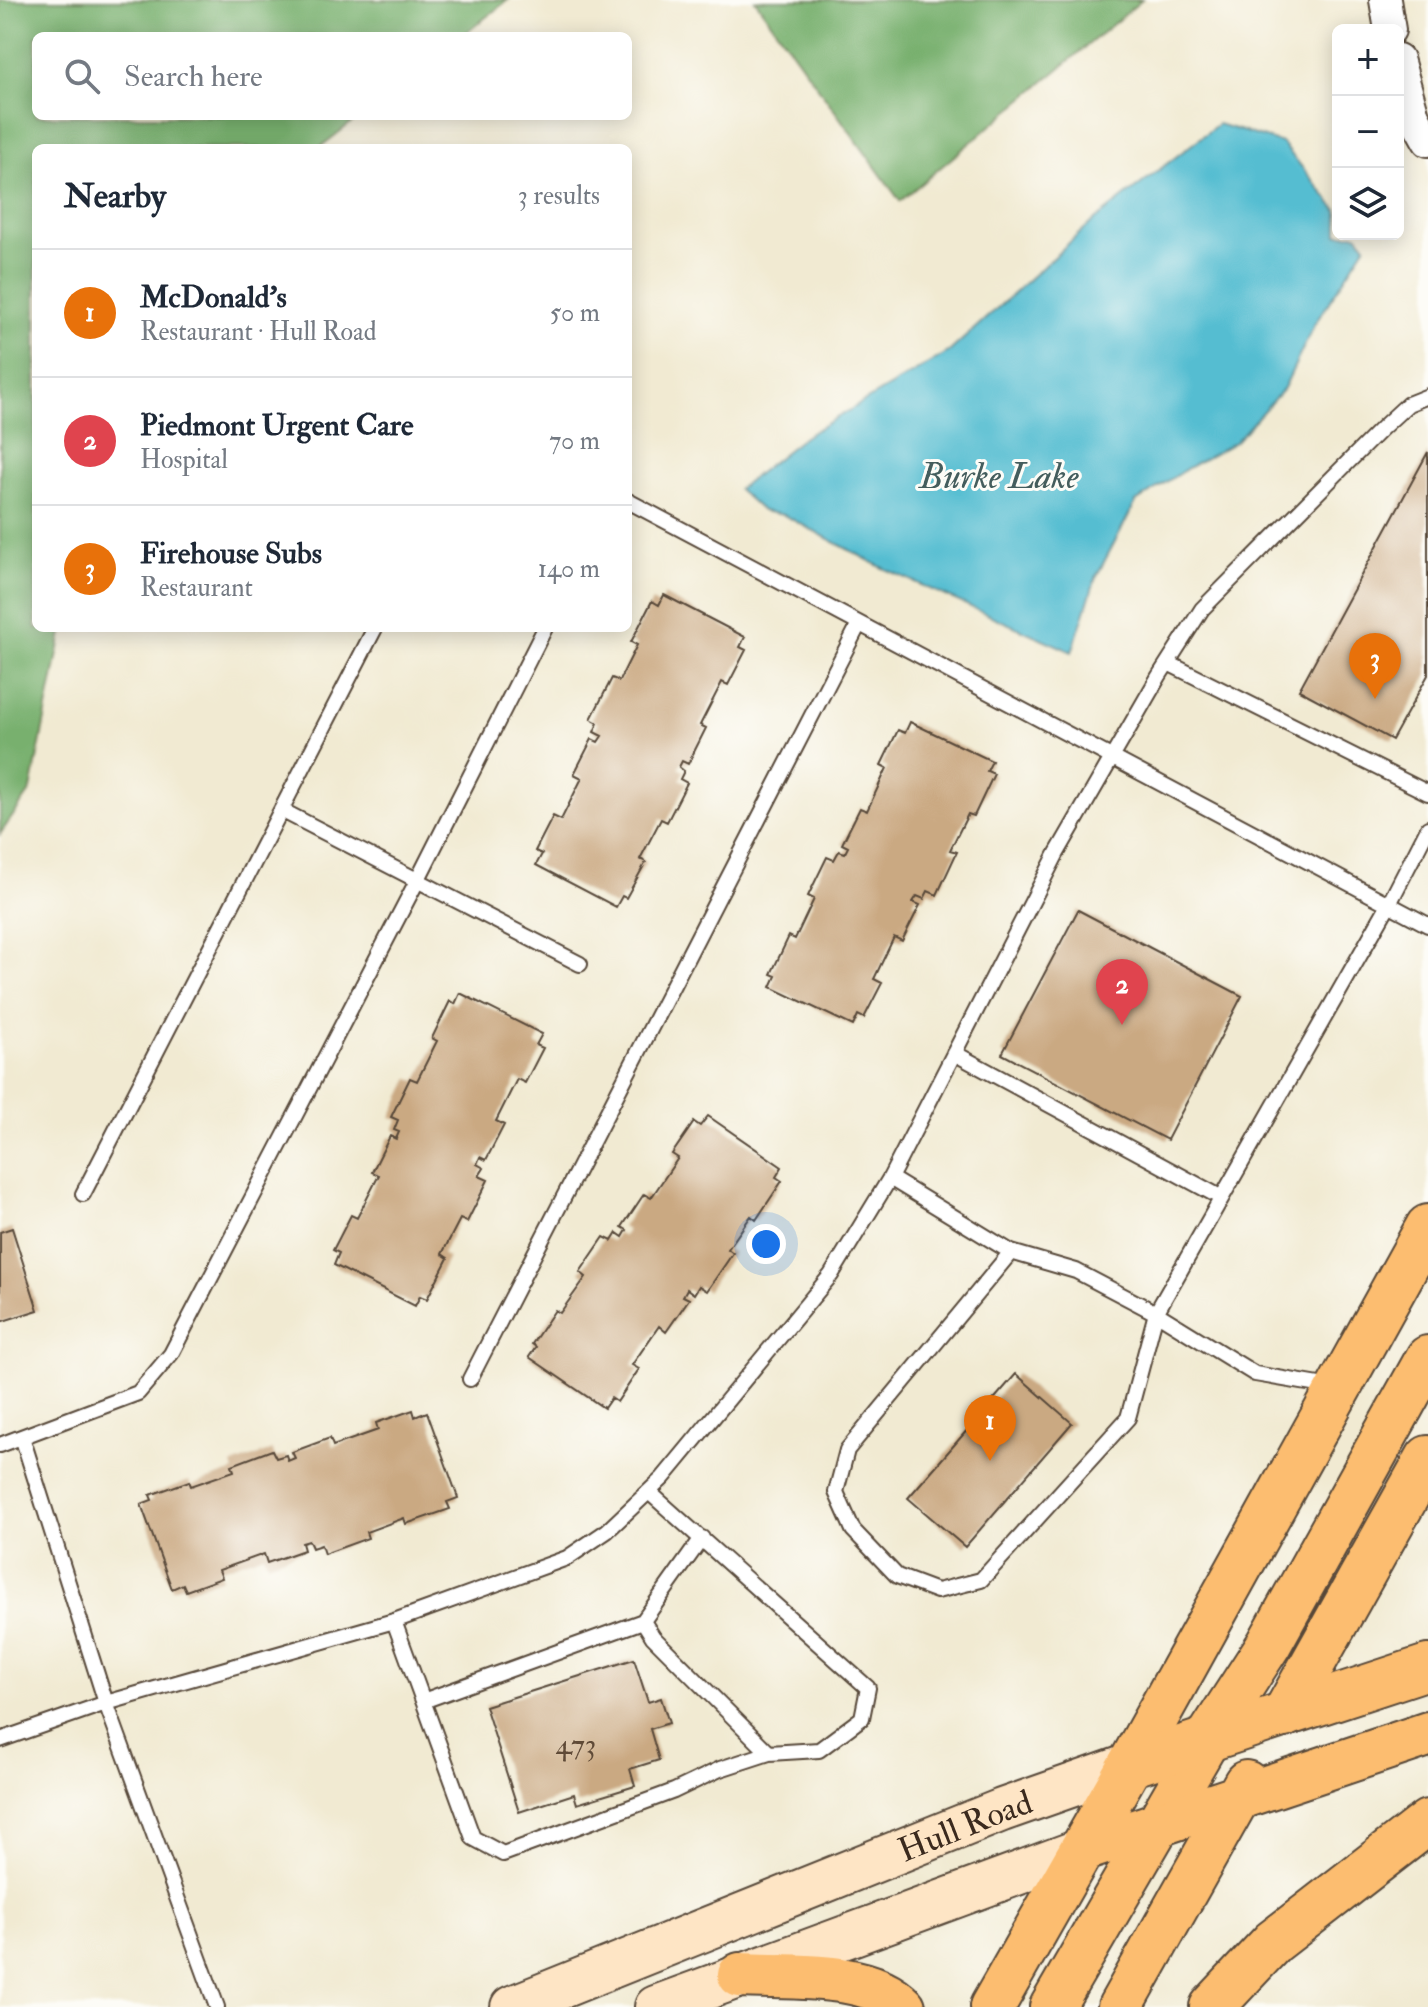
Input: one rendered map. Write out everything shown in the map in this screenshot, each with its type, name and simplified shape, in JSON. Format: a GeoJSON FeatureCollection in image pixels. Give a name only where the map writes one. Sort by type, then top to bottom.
{"type":"FeatureCollection","features":[{"type":"Feature","properties":{"kind":"main road"},"geometry":{"type":"LineString","coordinates":[[992,2007],[1084,1849],[1428,1227]]}},
{"type":"Feature","properties":{"kind":"main road"},"geometry":{"type":"LineString","coordinates":[[1052,2007],[1207,1740],[1269,1644],[1428,1358]]}},
{"type":"Feature","properties":{"kind":"main road"},"geometry":{"type":"LineString","coordinates":[[1120,2007],[1428,1458]]}},
{"type":"Feature","properties":{"kind":"main road","name":"Hull Road"},"geometry":{"type":"LineString","coordinates":[[512,2007],[1002,1810],[1428,1667]]}},
{"type":"Feature","properties":{"kind":"main road","name":"Hull Road"},"geometry":{"type":"LineString","coordinates":[[656,2007],[1084,1849],[1428,1734]]}},
{"type":"Feature","properties":{"kind":"main road"},"geometry":{"type":"LineString","coordinates":[[1212,2007],[1273,1942],[1428,1822]]}},
{"type":"Feature","properties":{"kind":"main road"},"geometry":{"type":"LineString","coordinates":[[740,1975],[839,1980],[871,1985],[903,2007]]}},
{"type":"Feature","properties":{"kind":"street"},"geometry":{"type":"LineString","coordinates":[[1385,0],[1389,24]]}},
{"type":"Feature","properties":{"kind":"street"},"geometry":{"type":"LineString","coordinates":[[1404,80],[1414,116],[1428,141]]}},
{"type":"Feature","properties":{"kind":"lane"},"geometry":{"type":"LineString","coordinates":[[0,1740],[106,1703],[394,1621],[567,1558],[607,1531],[649,1492],[831,1275],[890,1178],[1057,853],[1202,609],[1391,420],[1408,404],[1428,396]]}},
{"type":"Feature","properties":{"kind":"lane"},"geometry":{"type":"LineString","coordinates":[[632,503],[1428,925]]}},
{"type":"Feature","properties":{"kind":"lane"},"geometry":{"type":"LineString","coordinates":[[470,1379],[859,624]]}},
{"type":"Feature","properties":{"kind":"lane"},"geometry":{"type":"LineString","coordinates":[[83,1194],[373,632]]}},
{"type":"Feature","properties":{"kind":"lane"},"geometry":{"type":"LineString","coordinates":[[0,1445],[138,1393],[171,1354],[543,632]]}},
{"type":"Feature","properties":{"kind":"lane"},"geometry":{"type":"LineString","coordinates":[[1168,663],[1428,793]]}},
{"type":"Feature","properties":{"kind":"lane"},"geometry":{"type":"LineString","coordinates":[[281,810],[580,964]]}},
{"type":"Feature","properties":{"kind":"lane"},"geometry":{"type":"LineString","coordinates":[[1011,1252],[847,1450],[836,1492],[853,1530],[897,1576],[937,1591],[981,1580],[1128,1418],[1156,1313],[1389,904],[1428,828]]}},
{"type":"Feature","properties":{"kind":"lane"},"geometry":{"type":"LineString","coordinates":[[954,1053],[1220,1197]]}},
{"type":"Feature","properties":{"kind":"lane"},"geometry":{"type":"LineString","coordinates":[[890,1178],[1011,1252],[1076,1271],[1156,1313],[1255,1374],[1340,1388]]}},
{"type":"Feature","properties":{"kind":"lane"},"geometry":{"type":"LineString","coordinates":[[22,1437],[106,1703],[217,2007]]}},
{"type":"Feature","properties":{"kind":"lane"},"geometry":{"type":"LineString","coordinates":[[394,1621],[473,1838],[503,1854],[674,1791],[720,1769],[769,1753],[819,1750],[862,1718],[868,1688],[649,1492]]}},
{"type":"Feature","properties":{"kind":"lane"},"geometry":{"type":"LineString","coordinates":[[423,1701],[643,1621],[702,1538]]}},
{"type":"Feature","properties":{"kind":"lane"},"geometry":{"type":"LineString","coordinates":[[643,1621],[653,1637],[769,1753]]}},
{"type":"Feature","properties":{"kind":"green space"},"geometry":{"type":"Polygon","coordinates":[[[0,0],[508,0],[467,32],[32,32],[32,120],[355,120],[324,144],[32,144],[32,632],[62,632],[31,790],[0,834],[0,0]]]}},
{"type":"Feature","properties":{"kind":"green space"},"geometry":{"type":"Polygon","coordinates":[[[755,0],[1142,0],[900,201],[755,0]]]}},
{"type":"Feature","properties":{"kind":"water","name":"Burke Lake"},"geometry":{"type":"Polygon","coordinates":[[[1218,124],[1282,143],[1332,204],[1332,240],[1362,240],[1366,245],[1314,325],[1284,388],[1235,442],[1136,502],[1096,577],[1072,652],[883,568],[784,515],[762,511],[738,489],[804,437],[950,351],[1091,223],[1218,124]]]}},
{"type":"Feature","properties":{"kind":"building"},"geometry":{"type":"Polygon","coordinates":[[[1428,452],[1428,675],[1392,740],[1299,690],[1428,452]]]}},
{"type":"Feature","properties":{"kind":"building"},"geometry":{"type":"Polygon","coordinates":[[[664,595],[745,637],[740,647],[746,650],[728,685],[722,682],[700,725],[706,728],[688,764],[682,761],[679,767],[684,771],[680,779],[687,783],[667,822],[661,819],[640,859],[646,862],[626,898],[622,896],[616,907],[536,865],[542,854],[535,851],[553,816],[561,820],[582,778],[574,774],[592,739],[598,742],[602,736],[594,732],[598,723],[591,719],[612,678],[619,681],[637,645],[631,642],[652,601],[659,605],[664,595]]]}},
{"type":"Feature","properties":{"kind":"building"},"geometry":{"type":"Polygon","coordinates":[[[910,722],[992,761],[987,771],[994,774],[974,816],[968,814],[950,850],[957,852],[937,895],[928,891],[924,899],[917,896],[913,902],[920,905],[902,941],[894,937],[874,979],[882,983],[864,1018],[858,1015],[853,1026],[771,987],[776,976],[771,974],[789,936],[795,939],[814,899],[808,896],[827,857],[834,860],[839,851],[845,853],[848,847],[842,844],[860,808],[867,811],[887,768],[881,765],[898,730],[905,733],[910,722]]]}},
{"type":"Feature","properties":{"kind":"building"},"geometry":{"type":"Polygon","coordinates":[[[1078,910],[1242,996],[1167,1140],[1002,1054],[1078,910]]]}},
{"type":"Feature","properties":{"kind":"building"},"geometry":{"type":"Polygon","coordinates":[[[460,993],[542,1034],[536,1045],[543,1048],[525,1083],[517,1079],[496,1121],[504,1125],[486,1160],[480,1157],[477,1164],[484,1168],[479,1176],[488,1180],[467,1222],[460,1219],[442,1254],[448,1258],[427,1299],[420,1296],[415,1306],[334,1265],[339,1253],[333,1250],[351,1215],[357,1218],[379,1175],[372,1172],[390,1136],[396,1139],[399,1132],[394,1130],[398,1120],[391,1117],[410,1078],[417,1081],[437,1041],[432,1038],[450,1001],[455,1004],[460,993]]]}},
{"type":"Feature","properties":{"kind":"building"},"geometry":{"type":"Polygon","coordinates":[[[708,1116],[782,1167],[776,1177],[782,1181],[756,1220],[751,1216],[728,1249],[733,1253],[707,1291],[699,1286],[694,1294],[687,1289],[683,1296],[689,1299],[666,1332],[659,1326],[632,1365],[639,1369],[617,1402],[611,1398],[604,1408],[529,1357],[536,1347],[532,1344],[555,1310],[560,1313],[586,1277],[580,1272],[604,1237],[612,1241],[617,1233],[623,1237],[627,1230],[622,1227],[644,1194],[651,1198],[678,1158],[672,1154],[694,1122],[700,1126],[708,1116]]]}},
{"type":"Feature","properties":{"kind":"building"},"geometry":{"type":"Polygon","coordinates":[[[12,1228],[38,1310],[0,1322],[0,1232],[12,1228]]]}},
{"type":"Feature","properties":{"kind":"building"},"geometry":{"type":"Polygon","coordinates":[[[1016,1374],[1072,1423],[965,1547],[908,1498],[1016,1374]]]}},
{"type":"Feature","properties":{"kind":"building"},"geometry":{"type":"Polygon","coordinates":[[[413,1410],[415,1417],[427,1412],[458,1498],[447,1502],[450,1509],[406,1524],[404,1518],[366,1532],[368,1538],[324,1554],[321,1545],[312,1548],[309,1541],[302,1543],[304,1550],[267,1563],[264,1554],[219,1570],[222,1578],[186,1591],[183,1584],[172,1589],[141,1504],[152,1500],[150,1495],[189,1481],[191,1486],[234,1471],[232,1465],[272,1450],[276,1458],[286,1455],[288,1461],[295,1458],[292,1452],[330,1438],[333,1446],[378,1430],[376,1423],[413,1410]]]}},
{"type":"Feature","properties":{"kind":"building"},"geometry":{"type":"Polygon","coordinates":[[[634,1659],[648,1702],[661,1698],[669,1723],[650,1729],[659,1760],[630,1769],[635,1786],[577,1804],[574,1794],[519,1812],[485,1706],[634,1659]]]}},
{"type":"Feature","properties":{"kind":"place","name":"Firehouse Subs"},"geometry":{"type":"Point","coordinates":[1375,699]}},
{"type":"Feature","properties":{"kind":"place","name":"Piedmont Urgent Care"},"geometry":{"type":"Point","coordinates":[1122,1025]}},
{"type":"Feature","properties":{"kind":"place","name":"McDonald's"},"geometry":{"type":"Point","coordinates":[990,1461]}}]}
